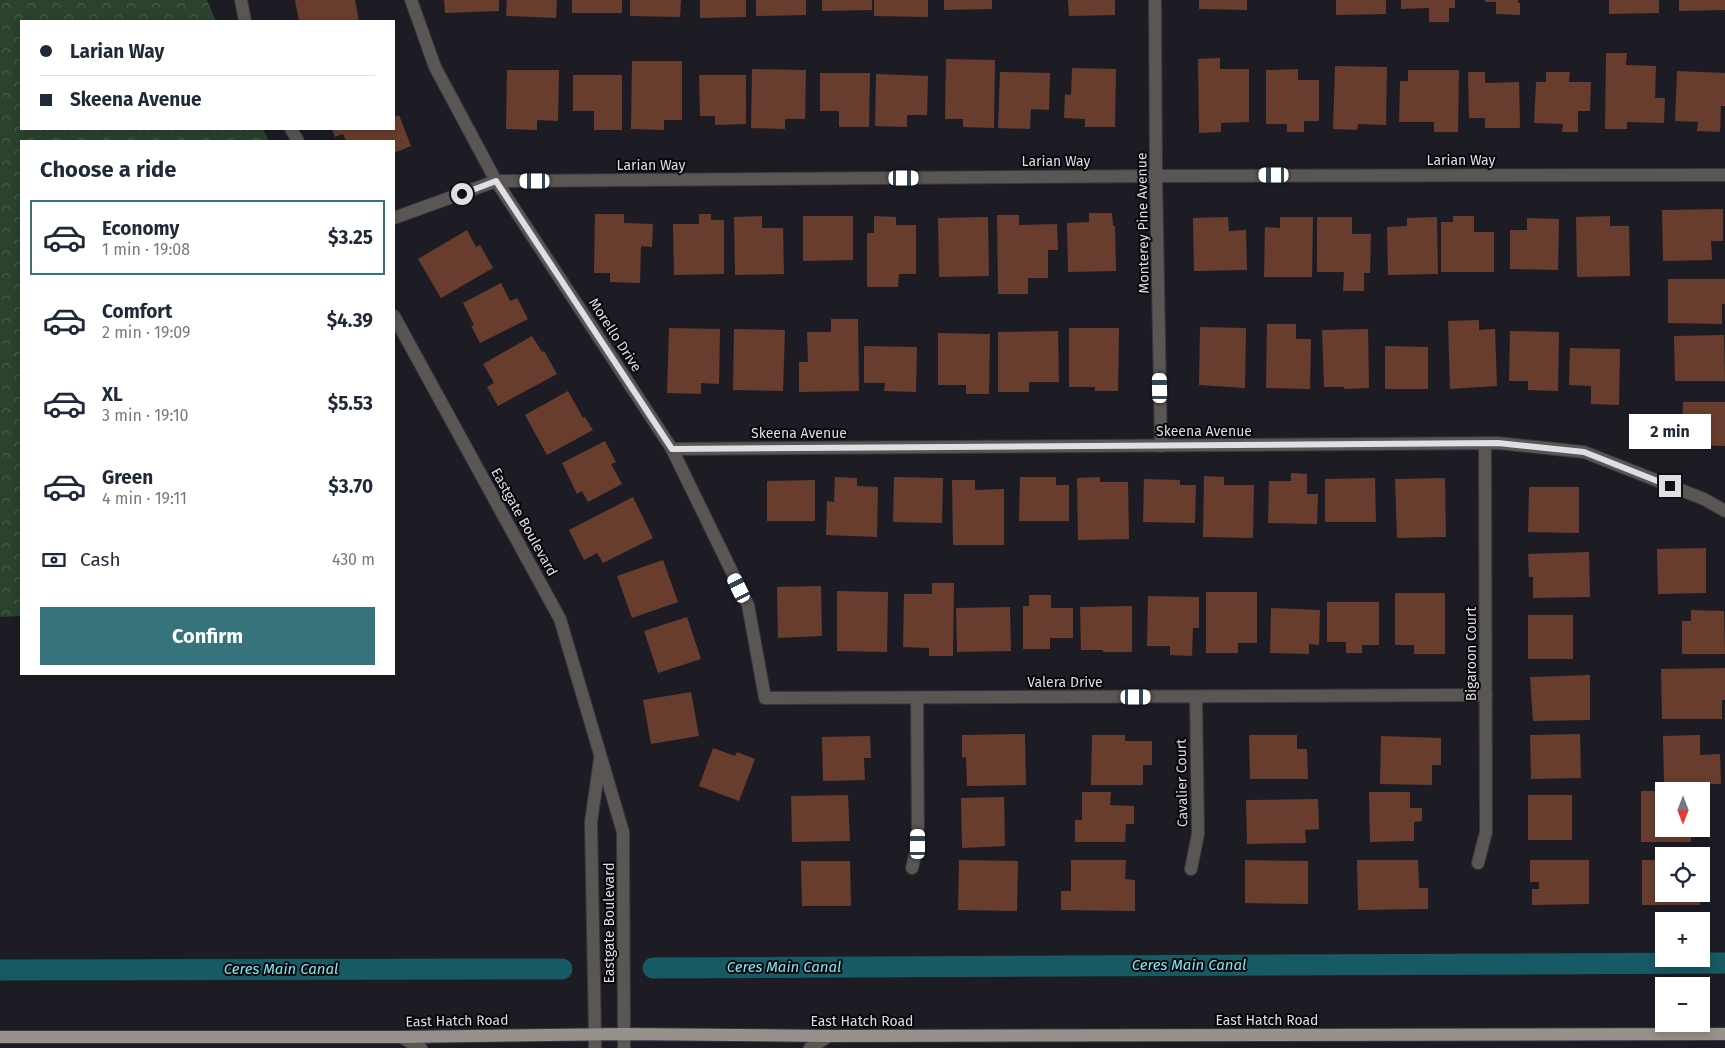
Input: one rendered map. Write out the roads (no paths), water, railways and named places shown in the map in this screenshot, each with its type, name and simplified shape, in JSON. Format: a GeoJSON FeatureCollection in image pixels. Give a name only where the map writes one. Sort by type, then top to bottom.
{"type":"FeatureCollection","features":[{"type":"Feature","properties":{"kind":"main road","name":"East Hatch Road"},"geometry":{"type":"LineString","coordinates":[[0,1037],[401,1037],[624,1034],[829,1036],[1725,1034]]}},
{"type":"Feature","properties":{"kind":"street"},"geometry":{"type":"LineString","coordinates":[[240,0],[245,20]]}},
{"type":"Feature","properties":{"kind":"street","name":"Morello Drive"},"geometry":{"type":"LineString","coordinates":[[411,0],[435,66],[496,181],[672,449],[748,605],[765,698]]}},
{"type":"Feature","properties":{"kind":"street","name":"Monterey Pine Avenue"},"geometry":{"type":"LineString","coordinates":[[1155,0],[1161,446]]}},
{"type":"Feature","properties":{"kind":"street","name":"Larian Way"},"geometry":{"type":"LineString","coordinates":[[395,218],[496,181],[1156,176],[1725,175]]}},
{"type":"Feature","properties":{"kind":"street","name":"Eastgate Boulevard"},"geometry":{"type":"LineString","coordinates":[[395,318],[560,619],[623,832],[624,1048]]}},
{"type":"Feature","properties":{"kind":"street","name":"Skeena Avenue"},"geometry":{"type":"LineString","coordinates":[[672,449],[1498,443],[1584,452],[1704,499],[1725,511]]}},
{"type":"Feature","properties":{"kind":"street","name":"Bigaroon Court"},"geometry":{"type":"LineString","coordinates":[[1478,863],[1486,832],[1485,444]]}},
{"type":"Feature","properties":{"kind":"street","name":"Valera Drive"},"geometry":{"type":"LineString","coordinates":[[765,698],[1486,696]]}},
{"type":"Feature","properties":{"kind":"street","name":"Cavalier Court"},"geometry":{"type":"LineString","coordinates":[[1190,869],[1198,834],[1196,697]]}},
{"type":"Feature","properties":{"kind":"street"},"geometry":{"type":"LineString","coordinates":[[912,868],[918,844],[917,698]]}},
{"type":"Feature","properties":{"kind":"street","name":"Eastgate Boulevard"},"geometry":{"type":"LineString","coordinates":[[595,1048],[591,822],[601,754]]}},
{"type":"Feature","properties":{"kind":"street"},"geometry":{"type":"LineString","coordinates":[[810,1048],[829,1036]]}},
{"type":"Feature","properties":{"kind":"street"},"geometry":{"type":"LineString","coordinates":[[401,1037],[421,1048]]}},
{"type":"Feature","properties":{"kind":"waterway","name":"Ceres Main Canal"},"geometry":{"type":"LineString","coordinates":[[653,968],[1725,963]]}},
{"type":"Feature","properties":{"kind":"waterway","name":"Ceres Main Canal"},"geometry":{"type":"LineString","coordinates":[[0,970],[562,969]]}}]}
